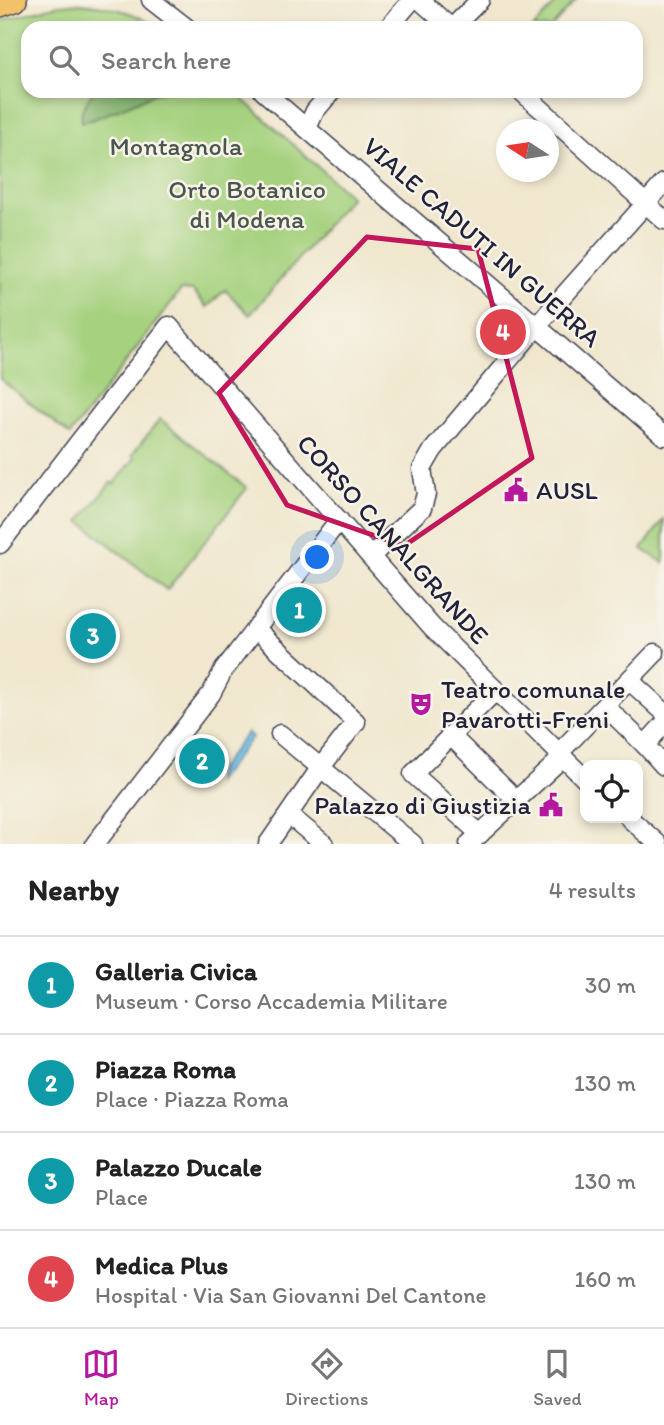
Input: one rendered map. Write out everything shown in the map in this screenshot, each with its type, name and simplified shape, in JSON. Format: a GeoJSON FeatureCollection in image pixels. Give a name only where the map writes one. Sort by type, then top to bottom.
{"type":"FeatureCollection","features":[{"type":"Feature","properties":{"kind":"main road"},"geometry":{"type":"LineString","coordinates":[[0,5],[15,0]]}},
{"type":"Feature","properties":{"kind":"street"},"geometry":{"type":"LineString","coordinates":[[151,0],[178,21]]}},
{"type":"Feature","properties":{"kind":"street"},"geometry":{"type":"LineString","coordinates":[[394,21],[412,0]]}},
{"type":"Feature","properties":{"kind":"street"},"geometry":{"type":"LineString","coordinates":[[419,0],[443,21]]}},
{"type":"Feature","properties":{"kind":"street"},"geometry":{"type":"LineString","coordinates":[[458,21],[480,0]]}},
{"type":"Feature","properties":{"kind":"street","name":"VIALE CADUTI IN GUERRA"},"geometry":{"type":"LineString","coordinates":[[271,98],[536,327],[656,420],[664,436]]}},
{"type":"Feature","properties":{"kind":"street"},"geometry":{"type":"LineString","coordinates":[[307,128],[315,111],[326,98]]}},
{"type":"Feature","properties":{"kind":"street"},"geometry":{"type":"LineString","coordinates":[[529,98],[664,220]]}},
{"type":"Feature","properties":{"kind":"street"},"geometry":{"type":"LineString","coordinates":[[371,556],[418,514],[426,495],[421,475],[426,460],[536,327],[664,183]]}},
{"type":"Feature","properties":{"kind":"street","name":"CORSO CANALGRANDE"},"geometry":{"type":"LineString","coordinates":[[0,544],[169,326],[432,627],[580,774]]}},
{"type":"Feature","properties":{"kind":"street"},"geometry":{"type":"LineString","coordinates":[[95,844],[340,520]]}},
{"type":"Feature","properties":{"kind":"street"},"geometry":{"type":"LineString","coordinates":[[256,629],[356,722],[321,766],[268,844]]}},
{"type":"Feature","properties":{"kind":"street"},"geometry":{"type":"LineString","coordinates":[[496,690],[413,774],[475,839],[560,756],[655,653]]}},
{"type":"Feature","properties":{"kind":"street"},"geometry":{"type":"LineString","coordinates":[[630,681],[664,712]]}},
{"type":"Feature","properties":{"kind":"street"},"geometry":{"type":"LineString","coordinates":[[605,706],[664,766]]}},
{"type":"Feature","properties":{"kind":"street"},"geometry":{"type":"LineString","coordinates":[[645,745],[664,724]]}},
{"type":"Feature","properties":{"kind":"street"},"geometry":{"type":"LineString","coordinates":[[280,734],[413,844]]}},
{"type":"Feature","properties":{"kind":"street"},"geometry":{"type":"LineString","coordinates":[[450,734],[516,800]]}},
{"type":"Feature","properties":{"kind":"street"},"geometry":{"type":"LineString","coordinates":[[289,815],[324,844]]}},
{"type":"Feature","properties":{"kind":"street"},"geometry":{"type":"LineString","coordinates":[[633,823],[647,840]]}},
{"type":"Feature","properties":{"kind":"highlighted area"},"geometry":{"type":"Polygon","coordinates":[[[367,237],[478,249],[532,458],[404,546],[287,505],[219,393],[367,237]]]}},
{"type":"Feature","properties":{"kind":"green space"},"geometry":{"type":"Polygon","coordinates":[[[559,0],[576,0],[557,21],[540,21],[559,0]]]}},
{"type":"Feature","properties":{"kind":"green space"},"geometry":{"type":"Polygon","coordinates":[[[80,3],[111,8],[147,21],[21,21],[21,98],[242,98],[351,197],[250,315],[225,290],[207,307],[193,291],[181,290],[70,435],[0,379],[0,21],[54,6],[80,3]]]}},
{"type":"Feature","properties":{"kind":"green space"},"geometry":{"type":"Polygon","coordinates":[[[89,98],[144,98],[81,122],[82,110],[89,98]]]}},
{"type":"Feature","properties":{"kind":"green space"},"geometry":{"type":"Polygon","coordinates":[[[160,419],[247,488],[167,590],[80,521],[111,482],[114,484],[135,458],[132,455],[160,419]]]}},
{"type":"Feature","properties":{"kind":"green space"},"geometry":{"type":"Polygon","coordinates":[[[664,519],[664,563],[642,549],[664,519]]]}},
{"type":"Feature","properties":{"kind":"water"},"geometry":{"type":"Polygon","coordinates":[[[247,733],[252,737],[216,783],[217,772],[247,733]]]}},
{"type":"Feature","properties":{"kind":"place","name":"Medica Plus"},"geometry":{"type":"Point","coordinates":[503,332]}},
{"type":"Feature","properties":{"kind":"place","name":"AUSL"},"geometry":{"type":"Point","coordinates":[516,490]}},
{"type":"Feature","properties":{"kind":"place","name":"Galleria Civica"},"geometry":{"type":"Point","coordinates":[299,610]}},
{"type":"Feature","properties":{"kind":"place","name":"Palazzo Ducale"},"geometry":{"type":"Point","coordinates":[93,636]}},
{"type":"Feature","properties":{"kind":"place","name":"Teatro comunale Pavarotti-Freni"},"geometry":{"type":"Point","coordinates":[421,704]}},
{"type":"Feature","properties":{"kind":"place","name":"Piazza Roma"},"geometry":{"type":"Point","coordinates":[202,761]}},
{"type":"Feature","properties":{"kind":"place","name":"Palazzo di Giustizia"},"geometry":{"type":"Point","coordinates":[551,805]}},
{"type":"Feature","properties":{"kind":"park label","name":"Montagnola"},"geometry":{"type":"Point","coordinates":[176,146]}},
{"type":"Feature","properties":{"kind":"park label","name":"Orto Botanico di Modena"},"geometry":{"type":"Point","coordinates":[247,204]}}]}
